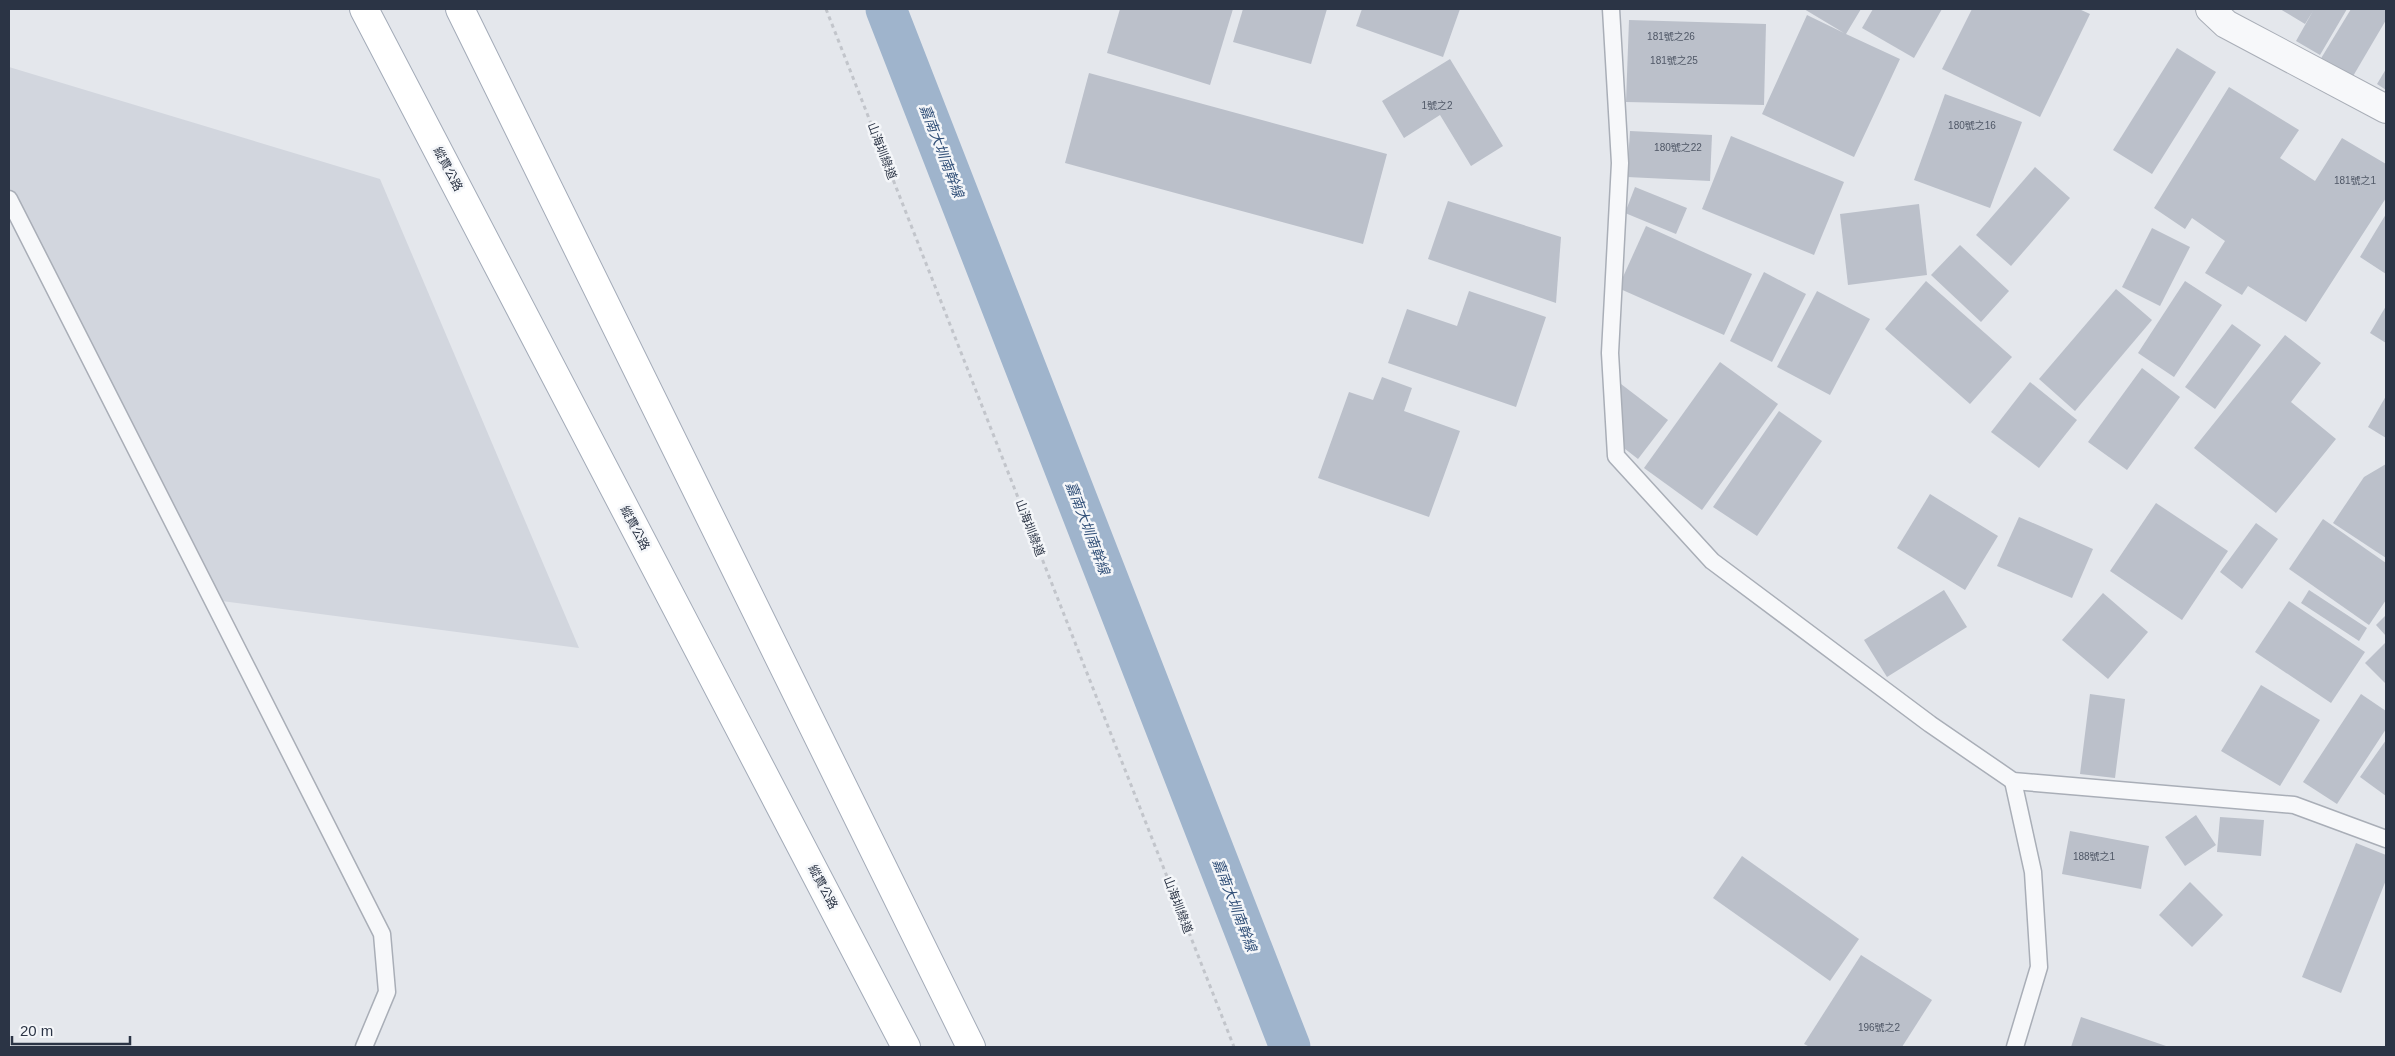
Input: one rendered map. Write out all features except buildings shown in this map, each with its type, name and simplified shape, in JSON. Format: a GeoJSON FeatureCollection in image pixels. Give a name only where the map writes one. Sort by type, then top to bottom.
{"type":"FeatureCollection","features":[{"type":"Feature","properties":{"kind":"main road","name":"縱貫公路"},"geometry":{"type":"LineString","coordinates":[[364,9],[906,1047]]}},
{"type":"Feature","properties":{"kind":"main road"},"geometry":{"type":"LineString","coordinates":[[460,9],[971,1047]]}},
{"type":"Feature","properties":{"kind":"street"},"geometry":{"type":"LineString","coordinates":[[2210,9],[2226,24],[2386,109]]}},
{"type":"Feature","properties":{"kind":"lane"},"geometry":{"type":"LineString","coordinates":[[1611,9],[1620,163],[1610,354],[1616,456],[1712,561],[1930,724],[2013,781],[2294,805],[2386,839]]}},
{"type":"Feature","properties":{"kind":"lane"},"geometry":{"type":"LineString","coordinates":[[9,199],[382,934],[387,992],[364,1047]]}},
{"type":"Feature","properties":{"kind":"lane"},"geometry":{"type":"LineString","coordinates":[[2013,781],[2033,872],[2039,967],[2015,1047]]}},
{"type":"Feature","properties":{"kind":"path","name":"山海圳綠道"},"geometry":{"type":"LineString","coordinates":[[826,9],[1234,1047]]}},
{"type":"Feature","properties":{"kind":"shaded area"},"geometry":{"type":"Polygon","coordinates":[[[9,67],[380,179],[579,648],[214,600],[9,199],[9,67]]]}},
{"type":"Feature","properties":{"kind":"waterway","name":"嘉南大圳南幹線"},"geometry":{"type":"LineString","coordinates":[[886,9],[1290,1047]]}}]}
